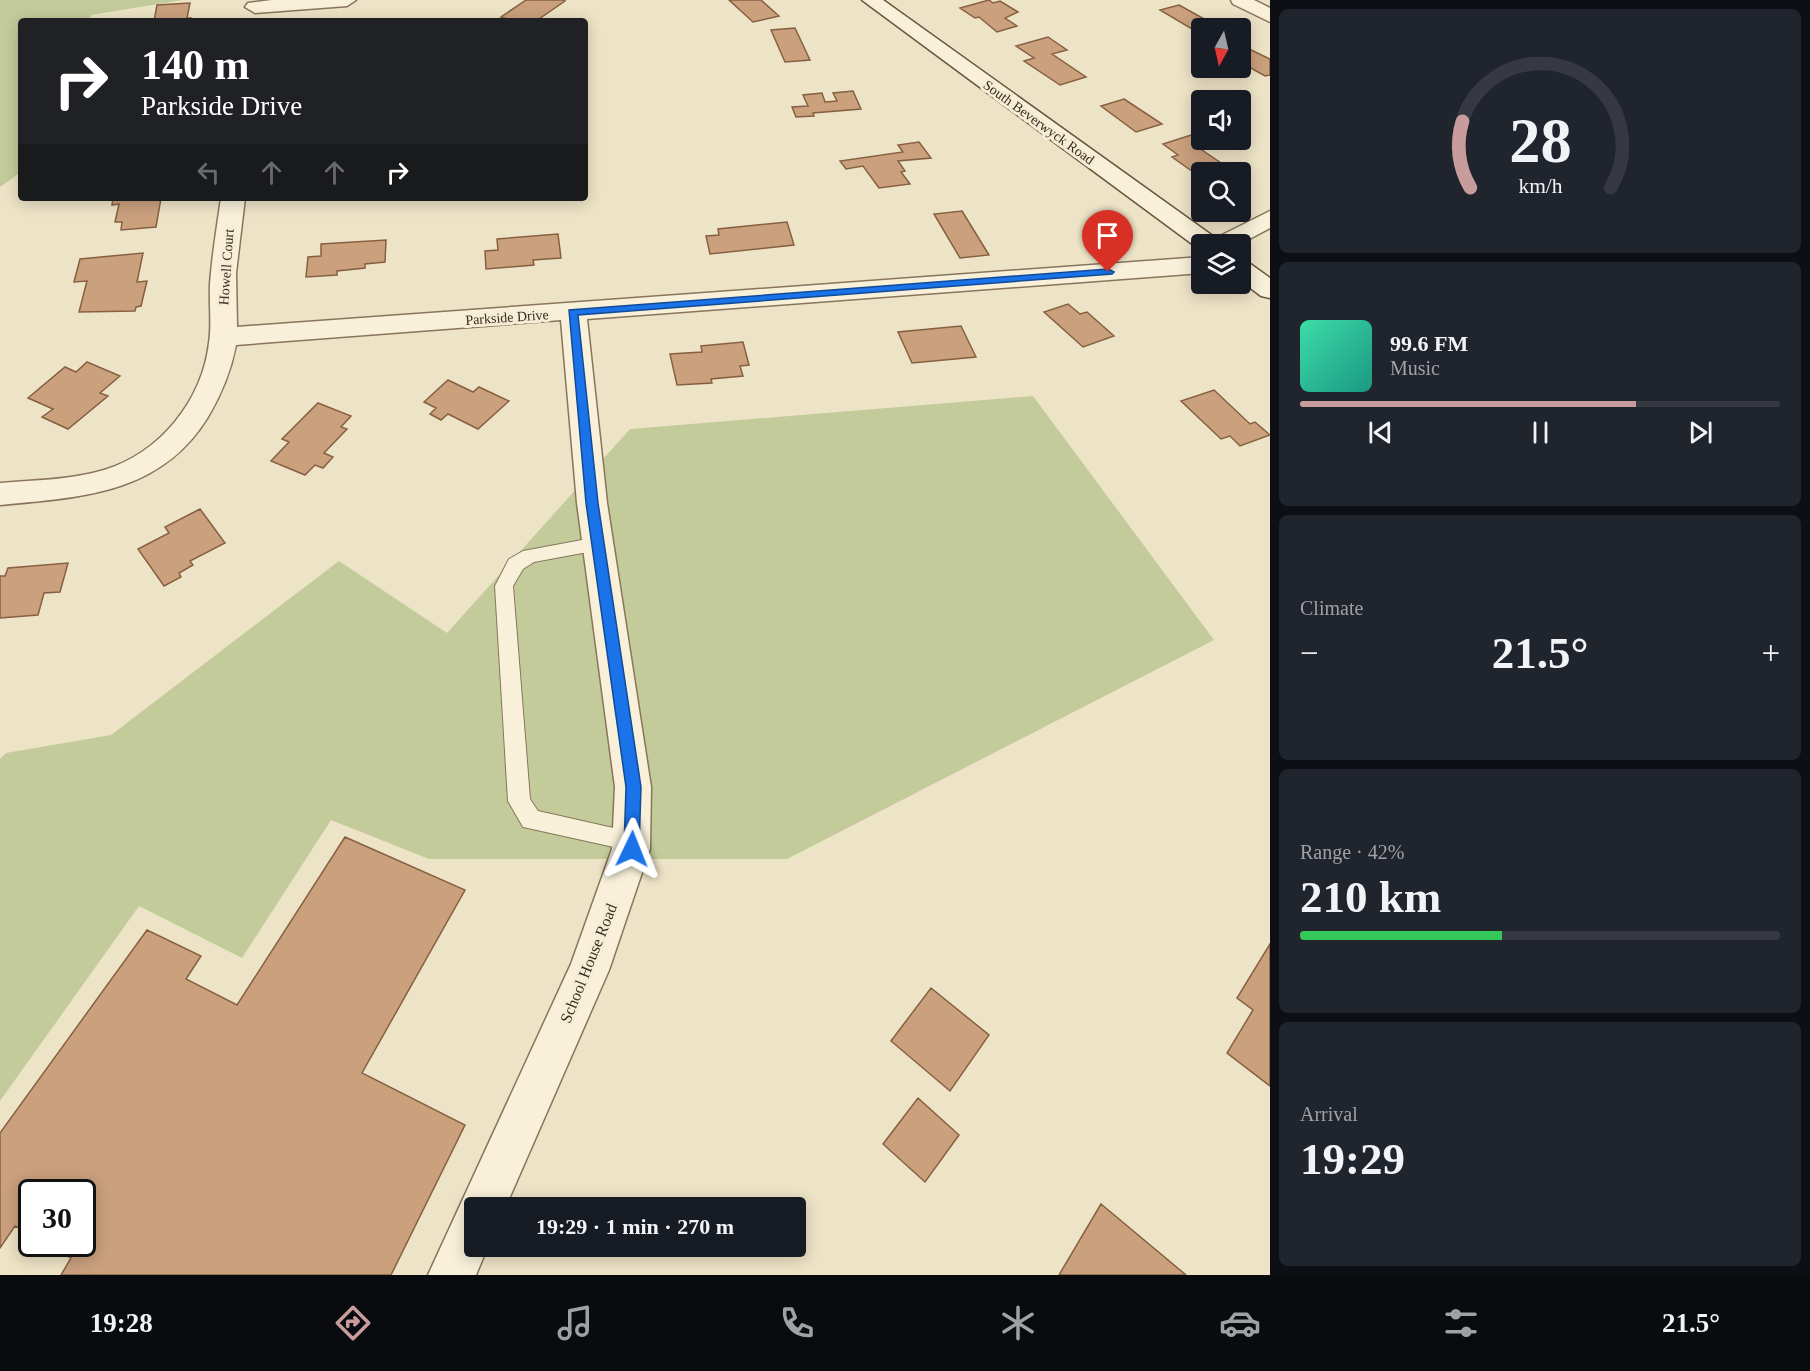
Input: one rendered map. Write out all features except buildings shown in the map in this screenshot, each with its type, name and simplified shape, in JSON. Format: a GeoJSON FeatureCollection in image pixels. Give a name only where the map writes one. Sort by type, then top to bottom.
{"type":"FeatureCollection","features":[{"type":"Feature","properties":{"kind":"street"},"geometry":{"type":"LineString","coordinates":[[255,9],[347,0]]}},
{"type":"Feature","properties":{"kind":"street","name":"South Beverwyck Road"},"geometry":{"type":"LineString","coordinates":[[871,0],[1194,234]]}},
{"type":"Feature","properties":{"kind":"street"},"geometry":{"type":"LineString","coordinates":[[1240,0],[1270,16]]}},
{"type":"Feature","properties":{"kind":"street","name":"Howell Court"},"geometry":{"type":"LineString","coordinates":[[223,337],[223,284],[232,201]]}},
{"type":"Feature","properties":{"kind":"street"},"geometry":{"type":"LineString","coordinates":[[1242,234],[1270,218]]}},
{"type":"Feature","properties":{"kind":"street","name":"Parkside Drive"},"geometry":{"type":"LineString","coordinates":[[223,337],[1191,266]]}},
{"type":"Feature","properties":{"kind":"street"},"geometry":{"type":"LineString","coordinates":[[1251,276],[1270,290]]}},
{"type":"Feature","properties":{"kind":"street","name":"School House Road"},"geometry":{"type":"LineString","coordinates":[[487,1197],[589,970],[632,849],[633,787],[598,544],[573,312]]}},
{"type":"Feature","properties":{"kind":"street"},"geometry":{"type":"LineString","coordinates":[[0,494],[89,485],[111,479],[152,459],[169,447],[195,420],[212,384],[223,337]]}},
{"type":"Feature","properties":{"kind":"street"},"geometry":{"type":"LineString","coordinates":[[452,1275],[464,1248]]}},
{"type":"Feature","properties":{"kind":"lane"},"geometry":{"type":"LineString","coordinates":[[598,544],[530,556],[516,564],[504,586],[519,801],[531,820],[632,841]]}},
{"type":"Feature","properties":{"kind":"green space"},"geometry":{"type":"Polygon","coordinates":[[[0,0],[183,0],[91,15],[90,18],[18,18],[18,174],[0,187],[0,0]]]}},
{"type":"Feature","properties":{"kind":"green space"},"geometry":{"type":"Polygon","coordinates":[[[1033,396],[1214,640],[787,859],[429,859],[331,820],[242,958],[139,906],[0,1101],[0,759],[6,753],[111,735],[339,561],[447,633],[630,429],[1033,396]]]}},
{"type":"Feature","properties":{"kind":"route"},"geometry":{"type":"LineString","coordinates":[[632,849],[633,787],[592,503],[573,312],[1108,272]]}}]}
